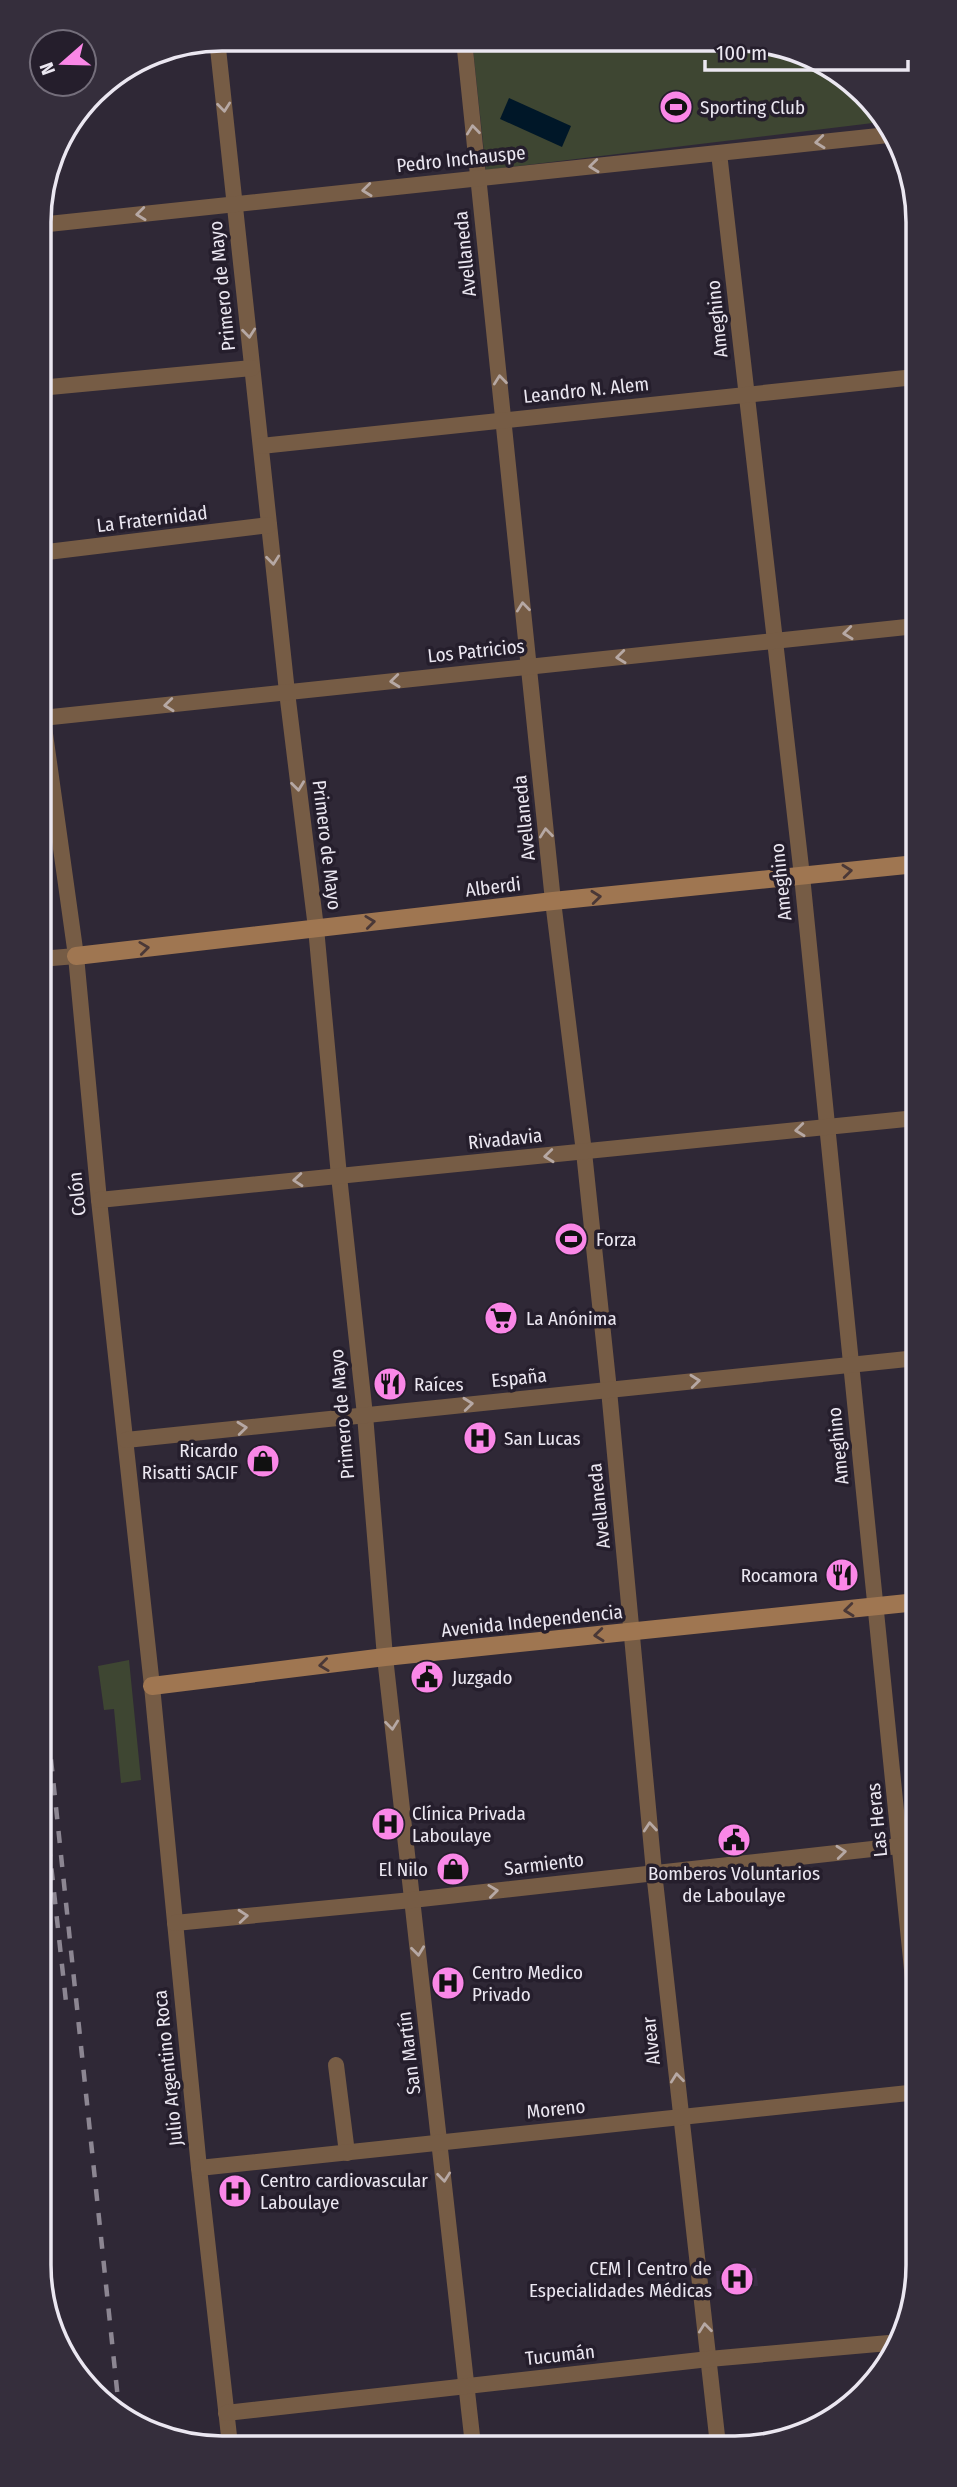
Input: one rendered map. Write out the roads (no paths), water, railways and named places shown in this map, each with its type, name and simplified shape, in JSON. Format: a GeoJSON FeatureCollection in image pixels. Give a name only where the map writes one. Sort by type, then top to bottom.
{"type":"FeatureCollection","features":[{"type":"Feature","properties":{"kind":"main road","name":"Alberdi"},"geometry":{"type":"LineString","coordinates":[[76,956],[554,901],[906,865]]}},
{"type":"Feature","properties":{"kind":"main road","name":"Avenida Independencia"},"geometry":{"type":"LineString","coordinates":[[152,1686],[384,1657],[906,1603]]}},
{"type":"Feature","properties":{"kind":"street","name":"Primero de Mayo"},"geometry":{"type":"LineString","coordinates":[[218,51],[287,692],[316,928],[365,1415],[384,1657]]}},
{"type":"Feature","properties":{"kind":"street","name":"Avellaneda"},"geometry":{"type":"LineString","coordinates":[[465,51],[554,901],[584,1152],[632,1632]]}},
{"type":"Feature","properties":{"kind":"street","name":"Pedro Inchauspe"},"geometry":{"type":"LineString","coordinates":[[51,224],[882,136]]}},
{"type":"Feature","properties":{"kind":"street","name":"Ameghino"},"geometry":{"type":"LineString","coordinates":[[719,153],[802,876],[876,1607]]}},
{"type":"Feature","properties":{"kind":"street"},"geometry":{"type":"LineString","coordinates":[[51,387],[252,368]]}},
{"type":"Feature","properties":{"kind":"street","name":"Leandro N. Alem"},"geometry":{"type":"LineString","coordinates":[[261,446],[906,378]]}},
{"type":"Feature","properties":{"kind":"street","name":"La Fraternidad"},"geometry":{"type":"LineString","coordinates":[[51,552],[269,526]]}},
{"type":"Feature","properties":{"kind":"street","name":"Los Patricios"},"geometry":{"type":"LineString","coordinates":[[51,717],[906,627]]}},
{"type":"Feature","properties":{"kind":"street","name":"Colón"},"geometry":{"type":"LineString","coordinates":[[51,781],[76,956],[99,1200],[152,1686]]}},
{"type":"Feature","properties":{"kind":"street"},"geometry":{"type":"LineString","coordinates":[[51,958],[76,956]]}},
{"type":"Feature","properties":{"kind":"street","name":"Rivadavia"},"geometry":{"type":"LineString","coordinates":[[99,1200],[906,1119]]}},
{"type":"Feature","properties":{"kind":"street","name":"España"},"geometry":{"type":"LineString","coordinates":[[125,1440],[906,1359]]}},
{"type":"Feature","properties":{"kind":"street","name":"Las Heras"},"geometry":{"type":"LineString","coordinates":[[876,1607],[906,1823]]}},
{"type":"Feature","properties":{"kind":"street","name":"Alvear"},"geometry":{"type":"LineString","coordinates":[[632,1632],[654,1872],[717,2436]]}},
{"type":"Feature","properties":{"kind":"street","name":"San Martín"},"geometry":{"type":"LineString","coordinates":[[384,1657],[472,2436]]}},
{"type":"Feature","properties":{"kind":"street","name":"Julio Argentino Roca"},"geometry":{"type":"LineString","coordinates":[[152,1686],[199,2168],[229,2436]]}},
{"type":"Feature","properties":{"kind":"street","name":"Sarmiento"},"geometry":{"type":"LineString","coordinates":[[175,1923],[412,1900],[906,1845]]}},
{"type":"Feature","properties":{"kind":"street"},"geometry":{"type":"LineString","coordinates":[[336,2065],[347,2153]]}},
{"type":"Feature","properties":{"kind":"street","name":"Moreno"},"geometry":{"type":"LineString","coordinates":[[199,2168],[906,2093]]}},
{"type":"Feature","properties":{"kind":"street","name":"Tucumán"},"geometry":{"type":"LineString","coordinates":[[226,2413],[709,2359],[887,2343]]}},
{"type":"Feature","properties":{"kind":"water"},"geometry":{"type":"Polygon","coordinates":[[[509,98],[571,126],[562,147],[500,119],[509,98]]]}},
{"type":"Feature","properties":{"kind":"railway"},"geometry":{"type":"LineString","coordinates":[[51,1760],[118,2401]]}},
{"type":"Feature","properties":{"kind":"railway"},"geometry":{"type":"LineString","coordinates":[[51,1865],[67,2011]]}},
{"type":"Feature","properties":{"kind":"place","name":"Sporting Club"},"geometry":{"type":"Point","coordinates":[676,107]}},
{"type":"Feature","properties":{"kind":"place","name":"Forza"},"geometry":{"type":"Point","coordinates":[571,1239]}},
{"type":"Feature","properties":{"kind":"place","name":"La Anónima"},"geometry":{"type":"Point","coordinates":[501,1318]}},
{"type":"Feature","properties":{"kind":"place","name":"Raíces"},"geometry":{"type":"Point","coordinates":[390,1384]}},
{"type":"Feature","properties":{"kind":"place","name":"San Lucas"},"geometry":{"type":"Point","coordinates":[480,1438]}},
{"type":"Feature","properties":{"kind":"place","name":"Ricardo Risatti SACIF"},"geometry":{"type":"Point","coordinates":[263,1461]}},
{"type":"Feature","properties":{"kind":"place","name":"Rocamora"},"geometry":{"type":"Point","coordinates":[842,1575]}},
{"type":"Feature","properties":{"kind":"place","name":"Juzgado"},"geometry":{"type":"Point","coordinates":[427,1677]}},
{"type":"Feature","properties":{"kind":"place","name":"Clínica Privada Laboulaye"},"geometry":{"type":"Point","coordinates":[388,1824]}},
{"type":"Feature","properties":{"kind":"place","name":"Bomberos Voluntarios de Laboulaye"},"geometry":{"type":"Point","coordinates":[734,1840]}},
{"type":"Feature","properties":{"kind":"place","name":"El Nilo"},"geometry":{"type":"Point","coordinates":[453,1869]}},
{"type":"Feature","properties":{"kind":"place","name":"Centro Medico Privado"},"geometry":{"type":"Point","coordinates":[448,1983]}},
{"type":"Feature","properties":{"kind":"place","name":"Centro cardiovascular Laboulaye"},"geometry":{"type":"Point","coordinates":[235,2191]}},
{"type":"Feature","properties":{"kind":"place","name":"CEM | Centro de Especialidades Médicas"},"geometry":{"type":"Point","coordinates":[737,2279]}}]}
